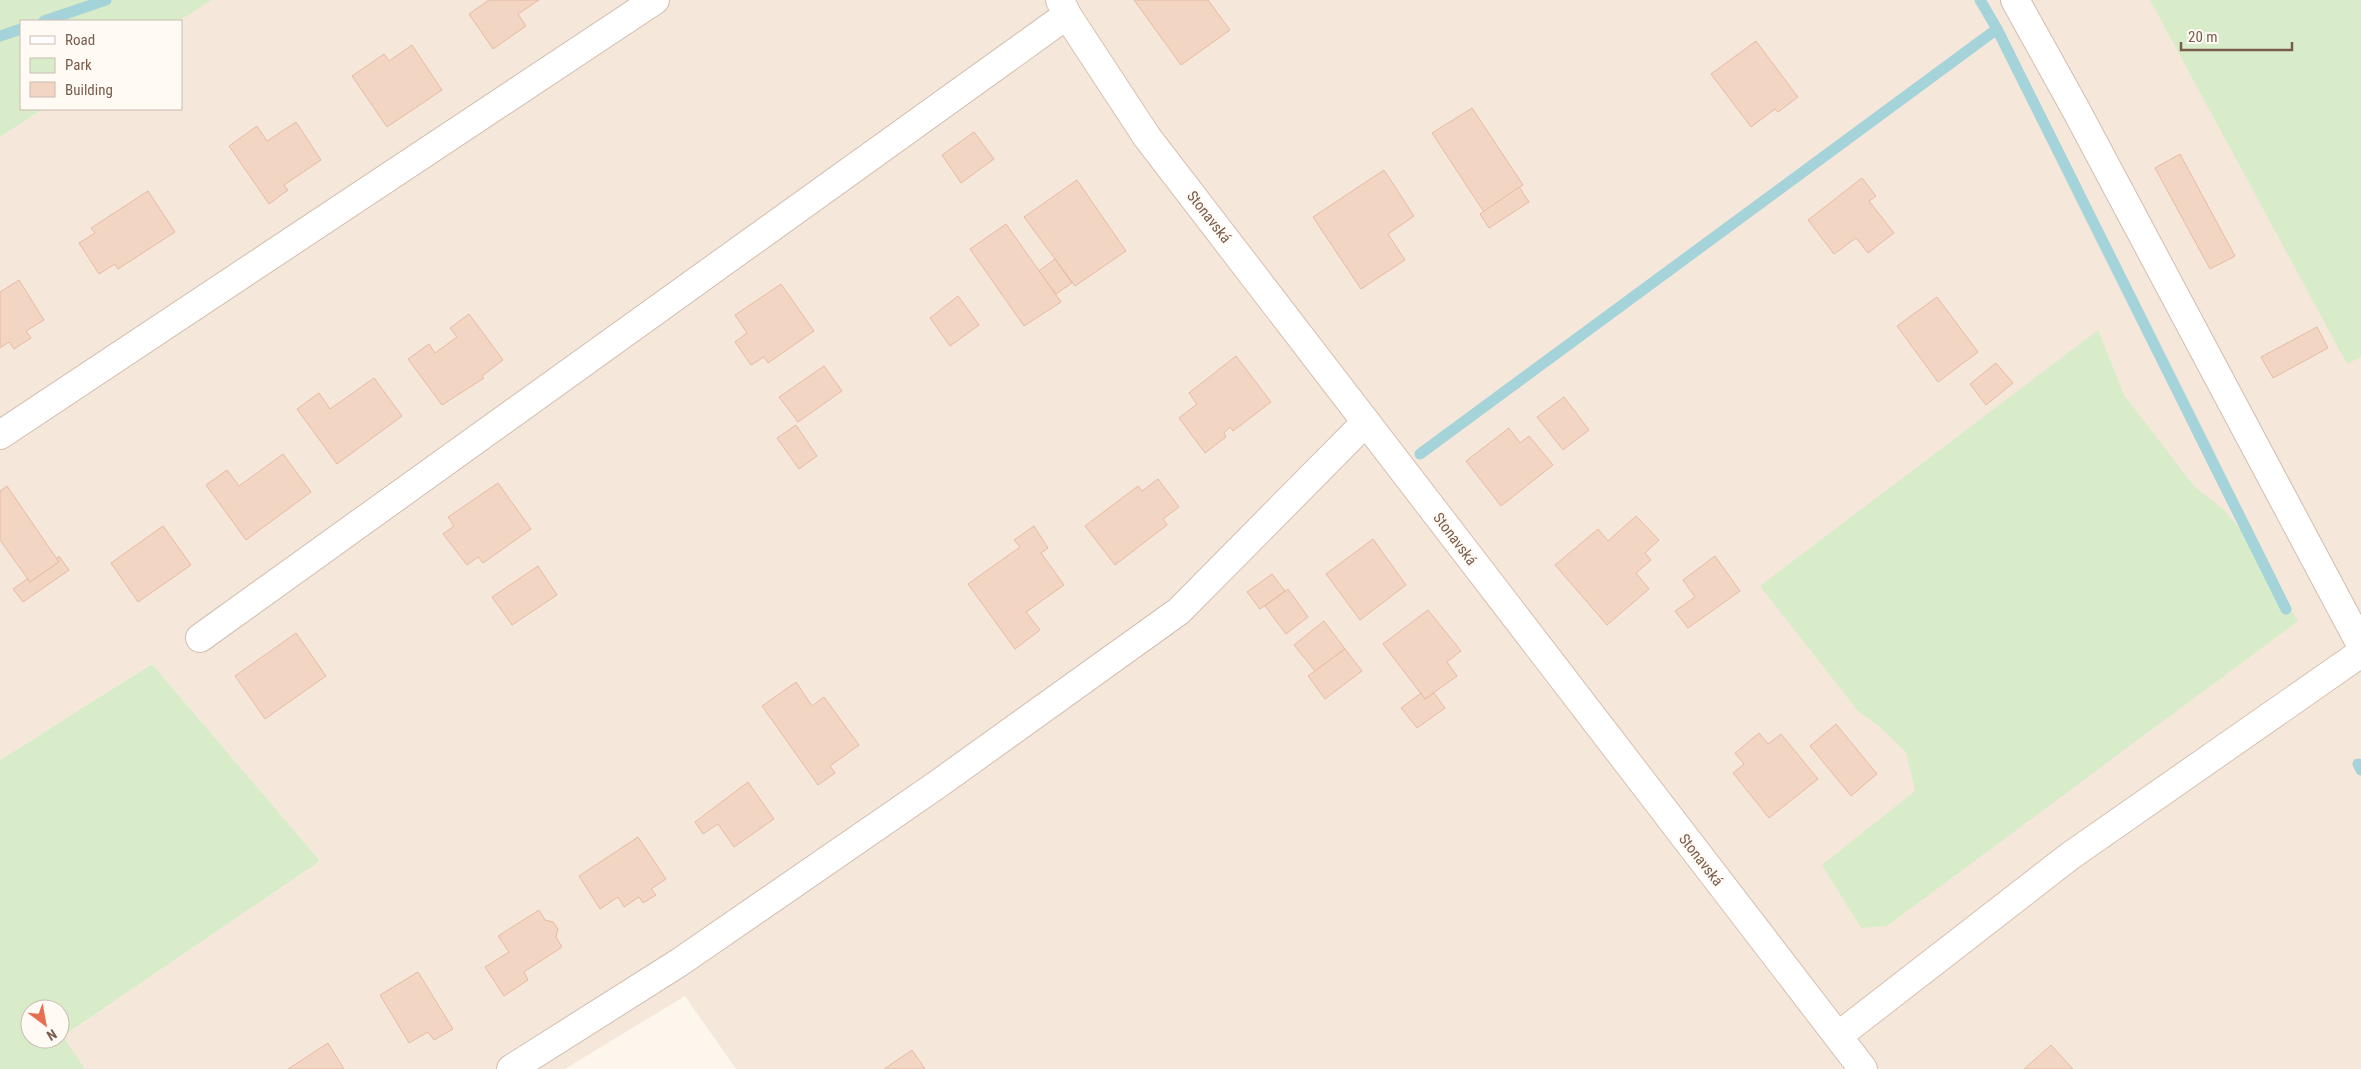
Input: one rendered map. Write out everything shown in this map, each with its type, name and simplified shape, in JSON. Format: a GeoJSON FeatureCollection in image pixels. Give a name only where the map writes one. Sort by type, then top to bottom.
{"type":"FeatureCollection","features":[{"type":"Feature","properties":{"kind":"street"},"geometry":{"type":"LineString","coordinates":[[0,435],[655,0]]}},
{"type":"Feature","properties":{"kind":"street"},"geometry":{"type":"LineString","coordinates":[[2015,0],[2080,117],[2361,645]]}},
{"type":"Feature","properties":{"kind":"street"},"geometry":{"type":"LineString","coordinates":[[200,638],[1063,7]]}},
{"type":"Feature","properties":{"kind":"street","name":"Stonavská"},"geometry":{"type":"LineString","coordinates":[[1063,7],[1146,137],[1863,1069]]}},
{"type":"Feature","properties":{"kind":"street"},"geometry":{"type":"LineString","coordinates":[[511,1069],[688,957],[938,784],[1179,611],[1366,422]]}},
{"type":"Feature","properties":{"kind":"street"},"geometry":{"type":"LineString","coordinates":[[1838,1036],[2070,856],[2361,653]]}},
{"type":"Feature","properties":{"kind":"shaded area"},"geometry":{"type":"Polygon","coordinates":[[[173,0],[2361,0],[2361,1069],[736,1069],[685,996],[565,1069],[85,1069],[70,1046],[70,1031],[320,861],[152,664],[0,760],[0,137],[41,110],[182,110],[182,20],[168,20],[173,0]]]}},
{"type":"Feature","properties":{"kind":"green space"},"geometry":{"type":"Polygon","coordinates":[[[0,0],[211,0],[181,20],[20,20],[20,110],[41,110],[0,137],[0,0]]]}},
{"type":"Feature","properties":{"kind":"green space"},"geometry":{"type":"Polygon","coordinates":[[[2150,0],[2361,0],[2361,357],[2347,364],[2150,0]]]}},
{"type":"Feature","properties":{"kind":"green space"},"geometry":{"type":"Polygon","coordinates":[[[2098,330],[2124,395],[2194,486],[2224,510],[2249,540],[2298,621],[1887,926],[1861,928],[1822,865],[1915,791],[1906,752],[1880,727],[1858,711],[1760,586],[2098,330]]]}},
{"type":"Feature","properties":{"kind":"green space"},"geometry":{"type":"Polygon","coordinates":[[[152,664],[320,861],[70,1031],[70,999],[20,999],[20,1049],[70,1049],[70,1046],[85,1069],[0,1069],[0,760],[152,664]]]}},
{"type":"Feature","properties":{"kind":"building"},"geometry":{"type":"Polygon","coordinates":[[[489,0],[539,0],[518,14],[526,26],[493,49],[469,14],[489,0]]]}},
{"type":"Feature","properties":{"kind":"building"},"geometry":{"type":"Polygon","coordinates":[[[1134,0],[1208,0],[1230,30],[1181,65],[1134,0]]]}},
{"type":"Feature","properties":{"kind":"building"},"geometry":{"type":"Polygon","coordinates":[[[1756,41],[1798,97],[1778,112],[1775,109],[1751,127],[1711,74],[1756,41]]]}},
{"type":"Feature","properties":{"kind":"building"},"geometry":{"type":"Polygon","coordinates":[[[412,45],[442,90],[387,127],[352,76],[384,54],[389,61],[412,45]]]}},
{"type":"Feature","properties":{"kind":"building"},"geometry":{"type":"Polygon","coordinates":[[[1472,108],[1523,185],[1484,212],[1432,133],[1472,108]]]}},
{"type":"Feature","properties":{"kind":"building"},"geometry":{"type":"Polygon","coordinates":[[[296,122],[321,160],[284,185],[288,190],[269,204],[229,146],[257,126],[267,141],[296,122]]]}},
{"type":"Feature","properties":{"kind":"building"},"geometry":{"type":"Polygon","coordinates":[[[974,132],[994,159],[961,183],[942,155],[974,132]]]}},
{"type":"Feature","properties":{"kind":"building"},"geometry":{"type":"Polygon","coordinates":[[[2180,154],[2235,256],[2210,269],[2155,168],[2180,154]]]}},
{"type":"Feature","properties":{"kind":"building"},"geometry":{"type":"Polygon","coordinates":[[[1384,170],[1414,216],[1388,234],[1405,260],[1361,289],[1313,217],[1384,170]]]}},
{"type":"Feature","properties":{"kind":"building"},"geometry":{"type":"Polygon","coordinates":[[[1862,178],[1876,196],[1869,201],[1894,233],[1868,253],[1856,238],[1834,254],[1808,220],[1862,178]]]}},
{"type":"Feature","properties":{"kind":"building"},"geometry":{"type":"Polygon","coordinates":[[[1077,180],[1126,251],[1075,286],[1024,217],[1077,180]]]}},
{"type":"Feature","properties":{"kind":"building"},"geometry":{"type":"Polygon","coordinates":[[[1519,187],[1529,202],[1489,228],[1480,214],[1519,187]]]}},
{"type":"Feature","properties":{"kind":"building"},"geometry":{"type":"Polygon","coordinates":[[[148,191],[175,232],[118,269],[115,264],[99,274],[79,243],[95,233],[91,228],[148,191]]]}},
{"type":"Feature","properties":{"kind":"building"},"geometry":{"type":"Polygon","coordinates":[[[1006,224],[1061,302],[1024,326],[970,249],[1006,224]]]}},
{"type":"Feature","properties":{"kind":"building"},"geometry":{"type":"Polygon","coordinates":[[[1055,259],[1072,283],[1056,294],[1039,271],[1055,259]]]}},
{"type":"Feature","properties":{"kind":"building"},"geometry":{"type":"Polygon","coordinates":[[[19,280],[44,320],[26,331],[31,338],[14,349],[9,342],[0,348],[0,292],[19,280]]]}},
{"type":"Feature","properties":{"kind":"building"},"geometry":{"type":"Polygon","coordinates":[[[781,284],[814,331],[768,363],[764,357],[751,365],[735,342],[747,333],[735,315],[781,284]]]}},
{"type":"Feature","properties":{"kind":"building"},"geometry":{"type":"Polygon","coordinates":[[[958,296],[979,325],[950,346],[930,318],[958,296]]]}},
{"type":"Feature","properties":{"kind":"building"},"geometry":{"type":"Polygon","coordinates":[[[1937,297],[1978,352],[1938,382],[1897,326],[1937,297]]]}},
{"type":"Feature","properties":{"kind":"building"},"geometry":{"type":"Polygon","coordinates":[[[469,314],[503,360],[482,376],[484,378],[442,405],[408,359],[429,344],[435,353],[457,337],[450,328],[469,314]]]}},
{"type":"Feature","properties":{"kind":"building"},"geometry":{"type":"Polygon","coordinates":[[[2317,327],[2328,348],[2273,378],[2261,357],[2317,327]]]}},
{"type":"Feature","properties":{"kind":"building"},"geometry":{"type":"Polygon","coordinates":[[[1236,356],[1271,402],[1233,431],[1230,427],[1224,433],[1226,437],[1205,453],[1179,418],[1197,404],[1189,393],[1236,356]]]}},
{"type":"Feature","properties":{"kind":"building"},"geometry":{"type":"Polygon","coordinates":[[[1996,363],[2013,383],[1986,405],[1970,384],[1996,363]]]}},
{"type":"Feature","properties":{"kind":"building"},"geometry":{"type":"Polygon","coordinates":[[[824,366],[842,391],[798,422],[779,397],[824,366]]]}},
{"type":"Feature","properties":{"kind":"building"},"geometry":{"type":"Polygon","coordinates":[[[374,378],[402,416],[337,464],[297,409],[319,393],[330,409],[374,378]]]}},
{"type":"Feature","properties":{"kind":"building"},"geometry":{"type":"Polygon","coordinates":[[[1564,397],[1589,430],[1563,450],[1537,417],[1564,397]]]}},
{"type":"Feature","properties":{"kind":"building"},"geometry":{"type":"Polygon","coordinates":[[[796,425],[817,456],[799,469],[777,438],[796,425]]]}},
{"type":"Feature","properties":{"kind":"building"},"geometry":{"type":"Polygon","coordinates":[[[1509,428],[1520,443],[1529,436],[1553,465],[1501,506],[1466,461],[1509,428]]]}},
{"type":"Feature","properties":{"kind":"building"},"geometry":{"type":"Polygon","coordinates":[[[283,454],[311,492],[246,540],[206,485],[227,470],[239,486],[283,454]]]}},
{"type":"Feature","properties":{"kind":"building"},"geometry":{"type":"Polygon","coordinates":[[[1158,479],[1179,507],[1163,519],[1167,525],[1115,565],[1085,526],[1138,486],[1142,491],[1158,479]]]}},
{"type":"Feature","properties":{"kind":"building"},"geometry":{"type":"Polygon","coordinates":[[[498,483],[531,529],[483,563],[478,557],[467,565],[443,534],[454,526],[448,517],[498,483]]]}},
{"type":"Feature","properties":{"kind":"building"},"geometry":{"type":"Polygon","coordinates":[[[7,486],[59,562],[30,582],[0,540],[0,491],[7,486]]]}},
{"type":"Feature","properties":{"kind":"building"},"geometry":{"type":"Polygon","coordinates":[[[1636,516],[1659,540],[1645,553],[1651,560],[1636,573],[1649,589],[1607,625],[1555,565],[1598,529],[1608,541],[1636,516]]]}},
{"type":"Feature","properties":{"kind":"building"},"geometry":{"type":"Polygon","coordinates":[[[163,526],[191,565],[138,602],[111,563],[163,526]]]}},
{"type":"Feature","properties":{"kind":"building"},"geometry":{"type":"Polygon","coordinates":[[[1034,526],[1048,548],[1041,553],[1064,585],[1026,612],[1040,630],[1015,649],[968,584],[1020,547],[1014,540],[1034,526]]]}},
{"type":"Feature","properties":{"kind":"building"},"geometry":{"type":"Polygon","coordinates":[[[1373,539],[1406,585],[1360,620],[1326,574],[1373,539]]]}},
{"type":"Feature","properties":{"kind":"building"},"geometry":{"type":"Polygon","coordinates":[[[59,556],[69,570],[23,602],[13,589],[27,579],[30,582],[59,562],[57,558],[59,556]]]}},
{"type":"Feature","properties":{"kind":"building"},"geometry":{"type":"Polygon","coordinates":[[[1715,556],[1740,591],[1688,628],[1675,611],[1695,597],[1683,580],[1715,556]]]}},
{"type":"Feature","properties":{"kind":"building"},"geometry":{"type":"Polygon","coordinates":[[[538,566],[557,595],[512,625],[492,597],[538,566]]]}},
{"type":"Feature","properties":{"kind":"building"},"geometry":{"type":"Polygon","coordinates":[[[1272,574],[1285,591],[1260,609],[1247,592],[1272,574]]]}},
{"type":"Feature","properties":{"kind":"building"},"geometry":{"type":"Polygon","coordinates":[[[1288,589],[1308,617],[1286,634],[1265,606],[1288,589]]]}},
{"type":"Feature","properties":{"kind":"building"},"geometry":{"type":"Polygon","coordinates":[[[1428,610],[1461,651],[1447,662],[1457,676],[1425,699],[1383,644],[1428,610]]]}},
{"type":"Feature","properties":{"kind":"building"},"geometry":{"type":"Polygon","coordinates":[[[1324,621],[1345,649],[1315,671],[1294,645],[1324,621]]]}},
{"type":"Feature","properties":{"kind":"building"},"geometry":{"type":"Polygon","coordinates":[[[296,633],[326,676],[265,719],[235,676],[296,633]]]}},
{"type":"Feature","properties":{"kind":"building"},"geometry":{"type":"Polygon","coordinates":[[[1345,649],[1362,671],[1325,699],[1308,676],[1345,649]]]}},
{"type":"Feature","properties":{"kind":"building"},"geometry":{"type":"Polygon","coordinates":[[[796,682],[812,706],[824,697],[859,745],[830,766],[835,773],[818,785],[762,706],[796,682]]]}},
{"type":"Feature","properties":{"kind":"building"},"geometry":{"type":"Polygon","coordinates":[[[1421,693],[1425,699],[1434,693],[1445,708],[1417,728],[1401,708],[1421,693]]]}},
{"type":"Feature","properties":{"kind":"building"},"geometry":{"type":"Polygon","coordinates":[[[1836,724],[1877,774],[1851,796],[1810,746],[1836,724]]]}},
{"type":"Feature","properties":{"kind":"building"},"geometry":{"type":"Polygon","coordinates":[[[1759,733],[1768,744],[1781,734],[1818,779],[1769,818],[1733,773],[1744,764],[1735,753],[1759,733]]]}},
{"type":"Feature","properties":{"kind":"building"},"geometry":{"type":"Polygon","coordinates":[[[748,782],[774,819],[734,847],[718,824],[703,834],[695,822],[748,782]]]}},
{"type":"Feature","properties":{"kind":"building"},"geometry":{"type":"Polygon","coordinates":[[[638,837],[666,879],[651,889],[656,895],[643,903],[639,897],[624,907],[618,897],[600,909],[579,876],[638,837]]]}},
{"type":"Feature","properties":{"kind":"building"},"geometry":{"type":"Polygon","coordinates":[[[539,910],[545,920],[553,922],[558,929],[556,937],[562,947],[524,972],[528,980],[504,996],[485,967],[509,952],[498,936],[539,910]]]}},
{"type":"Feature","properties":{"kind":"building"},"geometry":{"type":"Polygon","coordinates":[[[418,972],[453,1029],[434,1040],[428,1032],[409,1043],[380,995],[418,972]]]}},
{"type":"Feature","properties":{"kind":"building"},"geometry":{"type":"Polygon","coordinates":[[[328,1043],[344,1069],[288,1069],[328,1043]]]}},
{"type":"Feature","properties":{"kind":"building"},"geometry":{"type":"Polygon","coordinates":[[[2051,1045],[2073,1069],[2024,1069],[2051,1045]]]}},
{"type":"Feature","properties":{"kind":"building"},"geometry":{"type":"Polygon","coordinates":[[[912,1050],[925,1069],[884,1069],[912,1050]]]}},
{"type":"Feature","properties":{"kind":"waterway"},"geometry":{"type":"LineString","coordinates":[[47,20],[106,0]]}},
{"type":"Feature","properties":{"kind":"waterway"},"geometry":{"type":"LineString","coordinates":[[1980,0],[1997,29],[2286,609]]}},
{"type":"Feature","properties":{"kind":"waterway"},"geometry":{"type":"LineString","coordinates":[[0,36],[20,29]]}},
{"type":"Feature","properties":{"kind":"waterway"},"geometry":{"type":"LineString","coordinates":[[1420,454],[1997,29]]}},
{"type":"Feature","properties":{"kind":"waterway"},"geometry":{"type":"LineString","coordinates":[[2358,764],[2361,770]]}}]}
